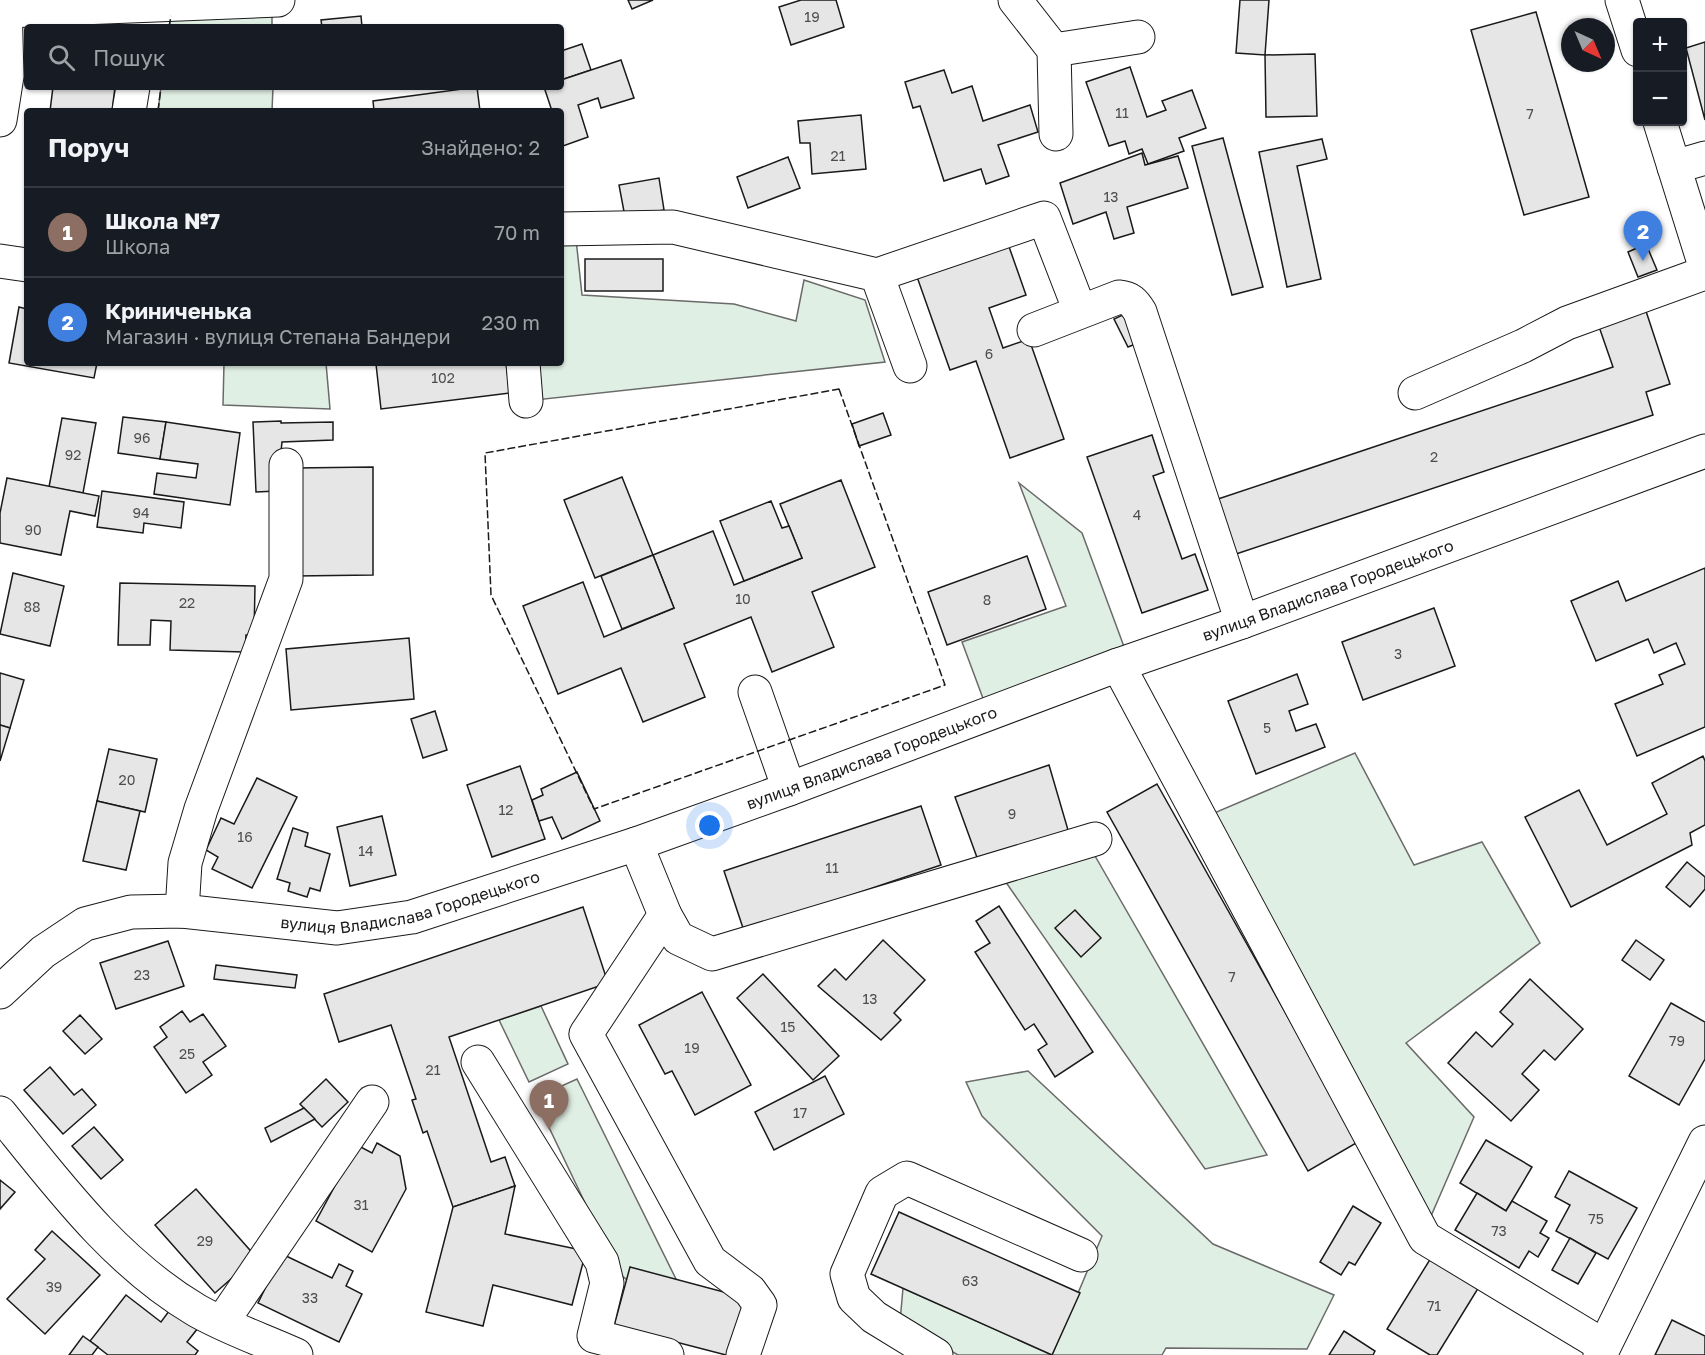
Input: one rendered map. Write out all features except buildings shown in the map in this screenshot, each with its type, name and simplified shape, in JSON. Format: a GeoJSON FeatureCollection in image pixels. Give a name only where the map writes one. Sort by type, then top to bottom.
{"type":"FeatureCollection","features":[{"type":"Feature","properties":{"kind":"street"},"geometry":{"type":"LineString","coordinates":[[0,120],[7,76],[6,6],[143,16],[278,0]]}},
{"type":"Feature","properties":{"kind":"street"},"geometry":{"type":"LineString","coordinates":[[1015,0],[1054,50],[1056,134]]}},
{"type":"Feature","properties":{"kind":"street"},"geometry":{"type":"LineString","coordinates":[[1622,0],[1633,34]]}},
{"type":"Feature","properties":{"kind":"street"},"geometry":{"type":"LineString","coordinates":[[1054,50],[1138,37]]}},
{"type":"Feature","properties":{"kind":"street"},"geometry":{"type":"LineString","coordinates":[[130,108],[132,90]]}},
{"type":"Feature","properties":{"kind":"street"},"geometry":{"type":"LineString","coordinates":[[1661,126],[1705,266]]}},
{"type":"Feature","properties":{"kind":"street"},"geometry":{"type":"LineString","coordinates":[[1674,166],[1705,158]]}},
{"type":"Feature","properties":{"kind":"street"},"geometry":{"type":"LineString","coordinates":[[564,229],[673,227],[877,275],[1044,218],[1080,311]]}},
{"type":"Feature","properties":{"kind":"street"},"geometry":{"type":"LineString","coordinates":[[0,261],[24,265]]}},
{"type":"Feature","properties":{"kind":"street"},"geometry":{"type":"LineString","coordinates":[[1415,393],[1523,346],[1567,323],[1705,273]]}},
{"type":"Feature","properties":{"kind":"street"},"geometry":{"type":"LineString","coordinates":[[877,275],[910,366]]}},
{"type":"Feature","properties":{"kind":"street"},"geometry":{"type":"LineString","coordinates":[[1034,330],[1119,297],[1128,298],[1140,312],[1242,622]]}},
{"type":"Feature","properties":{"kind":"street"},"geometry":{"type":"LineString","coordinates":[[523,366],[526,401]]}},
{"type":"Feature","properties":{"kind":"street","name":"вулиця Владислава Городецького"},"geometry":{"type":"LineString","coordinates":[[0,992],[43,952],[86,924],[131,912],[182,911],[337,928],[412,917],[636,844],[789,789],[1118,665],[1242,622],[1705,451]]}},
{"type":"Feature","properties":{"kind":"street"},"geometry":{"type":"LineString","coordinates":[[182,911],[185,863],[201,809],[286,579],[286,465]]}},
{"type":"Feature","properties":{"kind":"street"},"geometry":{"type":"LineString","coordinates":[[1118,665],[1425,1238],[1602,1351],[1705,1142]]}},
{"type":"Feature","properties":{"kind":"street"},"geometry":{"type":"LineString","coordinates":[[755,692],[789,789]]}},
{"type":"Feature","properties":{"kind":"street"},"geometry":{"type":"LineString","coordinates":[[636,844],[664,915],[678,938],[712,954],[1095,839]]}},
{"type":"Feature","properties":{"kind":"street"},"geometry":{"type":"LineString","coordinates":[[664,915],[586,1034],[710,1261],[750,1291],[760,1305],[743,1355]]}},
{"type":"Feature","properties":{"kind":"street"},"geometry":{"type":"LineString","coordinates":[[478,1062],[602,1262],[608,1283],[594,1336],[667,1355]]}},
{"type":"Feature","properties":{"kind":"street"},"geometry":{"type":"LineString","coordinates":[[222,1322],[372,1102]]}},
{"type":"Feature","properties":{"kind":"street"},"geometry":{"type":"LineString","coordinates":[[0,1113],[79,1212],[130,1262],[196,1310],[296,1355]]}},
{"type":"Feature","properties":{"kind":"street"},"geometry":{"type":"LineString","coordinates":[[936,1355],[874,1317],[854,1298],[847,1274],[882,1193],[907,1178],[1081,1255]]}},
{"type":"Feature","properties":{"kind":"green space"},"geometry":{"type":"Polygon","coordinates":[[[272,12],[272,24],[170,24],[171,16],[272,12]]]}},
{"type":"Feature","properties":{"kind":"green space"},"geometry":{"type":"Polygon","coordinates":[[[161,90],[273,90],[272,108],[158,108],[161,90]]]}},
{"type":"Feature","properties":{"kind":"green space"},"geometry":{"type":"Polygon","coordinates":[[[576,239],[582,295],[734,304],[796,321],[804,280],[865,300],[885,362],[526,401],[523,366],[564,366],[564,240],[576,239]]]}},
{"type":"Feature","properties":{"kind":"green space"},"geometry":{"type":"Polygon","coordinates":[[[224,366],[326,366],[330,409],[223,405],[224,366]]]}},
{"type":"Feature","properties":{"kind":"green space"},"geometry":{"type":"Polygon","coordinates":[[[1019,483],[1082,533],[1126,652],[984,701],[962,642],[1066,606],[1019,483]]]}},
{"type":"Feature","properties":{"kind":"green space"},"geometry":{"type":"Polygon","coordinates":[[[1355,753],[1414,865],[1482,842],[1540,943],[1406,1043],[1474,1117],[1431,1216],[1200,819],[1355,753]]]}},
{"type":"Feature","properties":{"kind":"green space"},"geometry":{"type":"Polygon","coordinates":[[[1087,842],[1267,1155],[1205,1169],[996,868],[1087,842]]]}},
{"type":"Feature","properties":{"kind":"green space"},"geometry":{"type":"Polygon","coordinates":[[[541,1006],[568,1064],[529,1082],[499,1020],[541,1006]]]}},
{"type":"Feature","properties":{"kind":"green space"},"geometry":{"type":"Polygon","coordinates":[[[1028,1071],[1213,1244],[1334,1295],[1307,1349],[1166,1348],[1162,1355],[1052,1355],[1102,1236],[982,1116],[966,1082],[1028,1071]]]}},
{"type":"Feature","properties":{"kind":"green space"},"geometry":{"type":"Polygon","coordinates":[[[577,1079],[676,1279],[627,1280],[618,1272],[535,1098],[577,1079]]]}},
{"type":"Feature","properties":{"kind":"green space"},"geometry":{"type":"Polygon","coordinates":[[[903,1288],[1052,1355],[958,1355],[900,1322],[903,1288]]]}},
{"type":"Feature","properties":{"kind":"fence"},"geometry":{"type":"LineString","coordinates":[[170,24],[171,16]]}},
{"type":"Feature","properties":{"kind":"fence"},"geometry":{"type":"LineString","coordinates":[[158,108],[161,90]]}},
{"type":"Feature","properties":{"kind":"fence"},"geometry":{"type":"LineString","coordinates":[[839,389],[945,685],[594,809],[491,595],[485,453],[839,389]]}},
{"type":"Feature","properties":{"kind":"place","name":"Криниченька"},"geometry":{"type":"Point","coordinates":[1643,261]}},
{"type":"Feature","properties":{"kind":"place","name":"Школа №7"},"geometry":{"type":"Point","coordinates":[549,1130]}}]}
